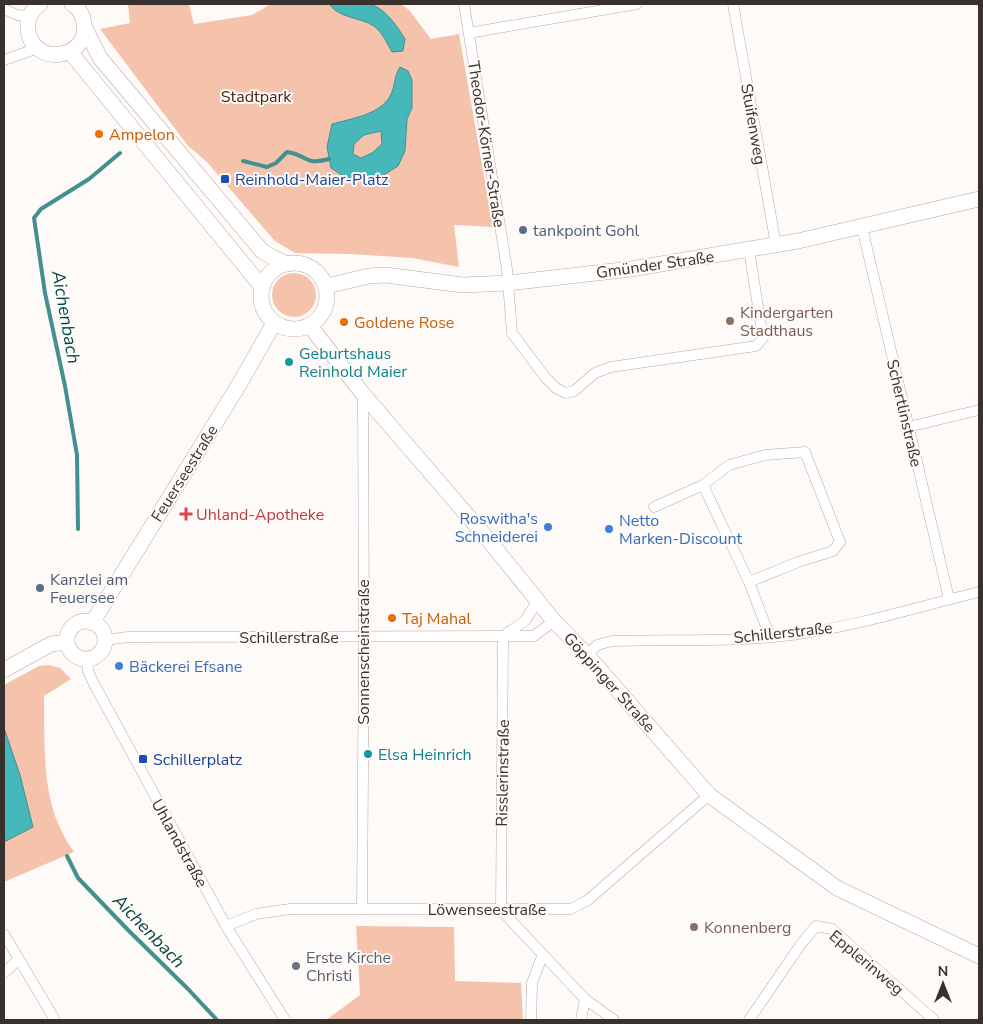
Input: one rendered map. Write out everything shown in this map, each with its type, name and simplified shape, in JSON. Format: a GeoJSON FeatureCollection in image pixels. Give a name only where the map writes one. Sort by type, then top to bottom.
{"type":"FeatureCollection","features":[{"type":"Feature","properties":{"kind":"main road"},"geometry":{"type":"LineString","coordinates":[[40,4],[30,16],[29,34],[32,42],[48,54],[59,55],[70,52],[77,46],[85,28]]}},
{"type":"Feature","properties":{"kind":"main road"},"geometry":{"type":"LineString","coordinates":[[72,4],[77,7],[83,17],[85,28],[100,58],[262,251],[287,264]]}},
{"type":"Feature","properties":{"kind":"main road"},"geometry":{"type":"LineString","coordinates":[[70,52],[262,287]]}},
{"type":"Feature","properties":{"kind":"main road","name":"Gmünder Straße"},"geometry":{"type":"LineString","coordinates":[[326,286],[360,278],[385,275],[463,285],[508,283],[631,269],[776,245],[979,199]]}},
{"type":"Feature","properties":{"kind":"main road"},"geometry":{"type":"LineString","coordinates":[[287,264],[307,265],[322,278],[326,286],[328,296],[326,306],[322,315],[310,326],[296,330],[284,328],[274,323],[267,316],[263,307],[262,287],[266,279],[272,272],[287,264]]}},
{"type":"Feature","properties":{"kind":"main road","name":"Feuerseestraße"},"geometry":{"type":"LineString","coordinates":[[92,623],[240,383],[274,323]]}},
{"type":"Feature","properties":{"kind":"main road","name":"Göppinger Straße"},"geometry":{"type":"LineString","coordinates":[[310,326],[363,394],[554,621],[587,654],[709,795],[836,888],[979,956]]}},
{"type":"Feature","properties":{"kind":"main road"},"geometry":{"type":"LineString","coordinates":[[86,621],[101,629],[105,640],[102,650],[87,660],[77,657],[72,653],[67,642],[67,636],[74,625],[86,621]]}},
{"type":"Feature","properties":{"kind":"main road"},"geometry":{"type":"LineString","coordinates":[[4,670],[51,644],[67,642]]}},
{"type":"Feature","properties":{"kind":"street","name":"Theodor-Körner-Straße"},"geometry":{"type":"LineString","coordinates":[[464,4],[507,269],[512,333],[556,388],[565,393],[574,391],[595,373],[611,368],[756,346],[763,338],[749,250]]}},
{"type":"Feature","properties":{"kind":"street"},"geometry":{"type":"LineString","coordinates":[[469,33],[637,4]]}},
{"type":"Feature","properties":{"kind":"street","name":"Stuifenweg"},"geometry":{"type":"LineString","coordinates":[[733,4],[776,245]]}},
{"type":"Feature","properties":{"kind":"street"},"geometry":{"type":"LineString","coordinates":[[4,10],[17,15],[30,16]]}},
{"type":"Feature","properties":{"kind":"street"},"geometry":{"type":"LineString","coordinates":[[4,60],[38,48]]}},
{"type":"Feature","properties":{"kind":"street","name":"Schertlinstraße"},"geometry":{"type":"LineString","coordinates":[[862,227],[949,599]]}},
{"type":"Feature","properties":{"kind":"street","name":"Sonnenscheinstraße"},"geometry":{"type":"LineString","coordinates":[[362,909],[363,394]]}},
{"type":"Feature","properties":{"kind":"street"},"geometry":{"type":"LineString","coordinates":[[908,427],[979,410]]}},
{"type":"Feature","properties":{"kind":"street"},"geometry":{"type":"LineString","coordinates":[[654,507],[703,485],[729,465],[765,455],[805,452],[840,542],[833,551],[798,562],[749,582]]}},
{"type":"Feature","properties":{"kind":"street"},"geometry":{"type":"LineString","coordinates":[[703,485],[749,582],[770,637]]}},
{"type":"Feature","properties":{"kind":"street","name":"Schillerstraße"},"geometry":{"type":"LineString","coordinates":[[587,654],[597,645],[612,641],[770,637],[805,633],[880,618],[979,592]]}},
{"type":"Feature","properties":{"kind":"street"},"geometry":{"type":"LineString","coordinates":[[503,636],[526,621],[538,600]]}},
{"type":"Feature","properties":{"kind":"street","name":"Schillerstraße"},"geometry":{"type":"LineString","coordinates":[[105,640],[128,637],[534,636],[554,621]]}},
{"type":"Feature","properties":{"kind":"street","name":"Risslerinstraße"},"geometry":{"type":"LineString","coordinates":[[501,910],[503,636]]}},
{"type":"Feature","properties":{"kind":"street","name":"Uhlandstraße"},"geometry":{"type":"LineString","coordinates":[[87,660],[88,671],[98,692],[226,926],[285,1020]]}},
{"type":"Feature","properties":{"kind":"street","name":"Löwenseestraße"},"geometry":{"type":"LineString","coordinates":[[226,926],[256,914],[290,909],[571,909],[588,900],[709,795]]}},
{"type":"Feature","properties":{"kind":"street"},"geometry":{"type":"LineString","coordinates":[[501,910],[585,999],[614,1020]]}},
{"type":"Feature","properties":{"kind":"street","name":"Epplerinweg"},"geometry":{"type":"LineString","coordinates":[[749,1020],[801,944],[816,926],[832,929],[934,1020]]}},
{"type":"Feature","properties":{"kind":"street"},"geometry":{"type":"LineString","coordinates":[[4,934],[55,1020]]}},
{"type":"Feature","properties":{"kind":"street"},"geometry":{"type":"LineString","coordinates":[[531,1020],[532,983],[543,954]]}},
{"type":"Feature","properties":{"kind":"street"},"geometry":{"type":"LineString","coordinates":[[4,973],[18,960]]}},
{"type":"Feature","properties":{"kind":"street"},"geometry":{"type":"LineString","coordinates":[[582,1020],[585,999]]}},
{"type":"Feature","properties":{"kind":"green space","name":"Stadtpark"},"geometry":{"type":"Polygon","coordinates":[[[189,4],[194,24],[252,15],[271,4],[329,4],[344,15],[377,28],[392,51],[403,51],[380,9],[369,4],[401,4],[409,10],[431,39],[459,34],[493,227],[454,225],[459,267],[412,258],[295,253],[275,241],[206,161],[188,146],[100,29],[130,23],[128,5],[189,4]],[[397,71],[393,92],[386,103],[380,108],[364,115],[332,124],[331,168],[405,151],[407,119],[412,108],[397,71]]]}},
{"type":"Feature","properties":{"kind":"green space"},"geometry":{"type":"Polygon","coordinates":[[[381,131],[382,144],[372,153],[361,158],[353,154],[354,144],[364,135],[381,131]]]}},
{"type":"Feature","properties":{"kind":"green space"},"geometry":{"type":"Polygon","coordinates":[[[298,273],[310,279],[315,286],[315,304],[310,311],[303,316],[290,317],[282,314],[275,307],[272,291],[275,283],[282,276],[298,273]]]}},
{"type":"Feature","properties":{"kind":"green space"},"geometry":{"type":"Polygon","coordinates":[[[49,665],[60,668],[71,679],[44,696],[44,730],[47,783],[50,800],[62,832],[74,852],[4,882],[4,685],[39,666],[49,665]]]}},
{"type":"Feature","properties":{"kind":"green space"},"geometry":{"type":"Polygon","coordinates":[[[356,926],[454,927],[455,981],[521,983],[523,1020],[326,1020],[360,995],[356,926]]]}},
{"type":"Feature","properties":{"kind":"water"},"geometry":{"type":"Polygon","coordinates":[[[364,3],[380,9],[394,23],[405,39],[403,51],[392,52],[377,28],[344,15],[329,4],[364,3]]]}},
{"type":"Feature","properties":{"kind":"water"},"geometry":{"type":"Polygon","coordinates":[[[400,67],[408,71],[412,80],[412,108],[407,119],[405,151],[398,166],[379,178],[349,180],[331,168],[327,147],[332,124],[367,114],[382,105],[392,92],[400,67]],[[381,131],[364,135],[354,144],[353,154],[361,158],[372,153],[382,144],[381,131]]]}},
{"type":"Feature","properties":{"kind":"water"},"geometry":{"type":"Polygon","coordinates":[[[4,728],[20,775],[33,827],[4,842],[4,728]]]}},
{"type":"Feature","properties":{"kind":"waterway"},"geometry":{"type":"LineString","coordinates":[[243,161],[267,167],[276,163],[287,152],[314,161],[329,159]]}},
{"type":"Feature","properties":{"kind":"waterway","name":"Aichenbach"},"geometry":{"type":"LineString","coordinates":[[78,529],[77,455],[65,386],[45,293],[34,218],[41,209],[89,179],[120,153]]}},
{"type":"Feature","properties":{"kind":"waterway","name":"Aichenbach"},"geometry":{"type":"LineString","coordinates":[[67,856],[78,878],[217,1020]]}},
{"type":"Feature","properties":{"kind":"place","name":"Ampelon"},"geometry":{"type":"Point","coordinates":[99,134]}},
{"type":"Feature","properties":{"kind":"place","name":"Reinhold-Maier-Platz"},"geometry":{"type":"Point","coordinates":[225,179]}},
{"type":"Feature","properties":{"kind":"place","name":"tankpoint Gohl"},"geometry":{"type":"Point","coordinates":[523,230]}},
{"type":"Feature","properties":{"kind":"place","name":"Kindergarten Stadthaus"},"geometry":{"type":"Point","coordinates":[730,321]}},
{"type":"Feature","properties":{"kind":"place","name":"Goldene Rose"},"geometry":{"type":"Point","coordinates":[344,322]}},
{"type":"Feature","properties":{"kind":"place","name":"Geburtshaus Reinhold Maier"},"geometry":{"type":"Point","coordinates":[289,362]}},
{"type":"Feature","properties":{"kind":"place","name":"Uhland-Apotheke"},"geometry":{"type":"Point","coordinates":[186,514]}},
{"type":"Feature","properties":{"kind":"place","name":"Roswitha's Schneiderei"},"geometry":{"type":"Point","coordinates":[548,527]}},
{"type":"Feature","properties":{"kind":"place","name":"Netto Marken-Discount"},"geometry":{"type":"Point","coordinates":[609,529]}},
{"type":"Feature","properties":{"kind":"place","name":"Kanzlei am Feuersee"},"geometry":{"type":"Point","coordinates":[40,588]}},
{"type":"Feature","properties":{"kind":"place","name":"Taj Mahal"},"geometry":{"type":"Point","coordinates":[392,618]}},
{"type":"Feature","properties":{"kind":"place","name":"Bäckerei Efsane"},"geometry":{"type":"Point","coordinates":[119,666]}},
{"type":"Feature","properties":{"kind":"place","name":"Elsa Heinrich"},"geometry":{"type":"Point","coordinates":[368,754]}},
{"type":"Feature","properties":{"kind":"place","name":"Schillerplatz"},"geometry":{"type":"Point","coordinates":[143,759]}},
{"type":"Feature","properties":{"kind":"place","name":"Konnenberg"},"geometry":{"type":"Point","coordinates":[694,927]}},
{"type":"Feature","properties":{"kind":"place","name":"Erste Kirche Christi"},"geometry":{"type":"Point","coordinates":[296,966]}}]}
